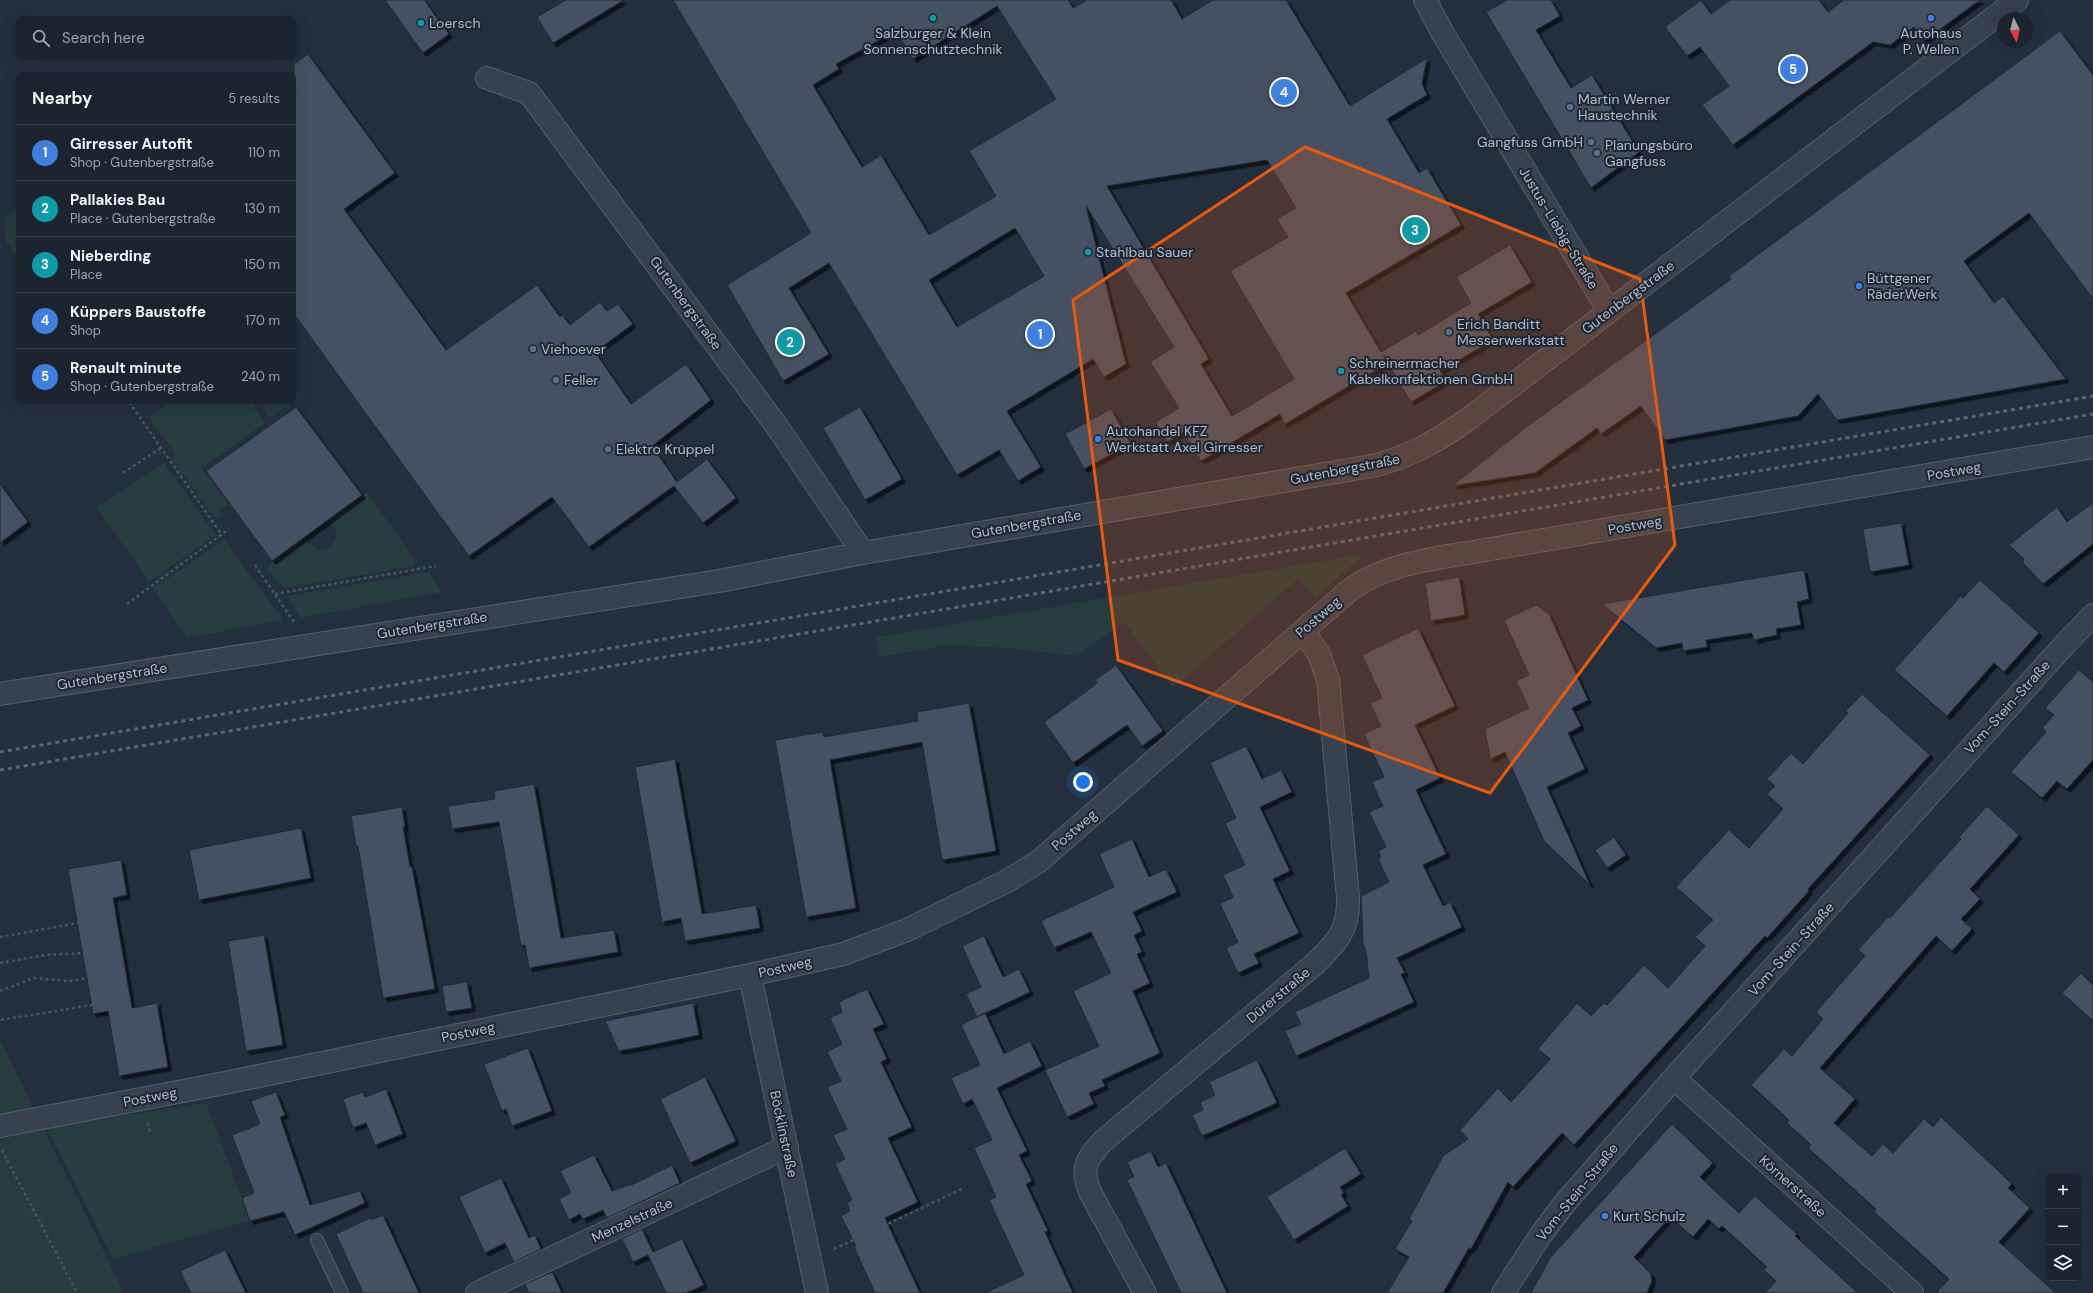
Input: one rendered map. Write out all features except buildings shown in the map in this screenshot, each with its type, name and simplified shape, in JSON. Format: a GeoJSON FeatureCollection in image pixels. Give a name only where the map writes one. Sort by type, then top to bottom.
{"type":"FeatureCollection","features":[{"type":"Feature","properties":{"kind":"street","name":"Justus-Liebig-Straße"},"geometry":{"type":"LineString","coordinates":[[1425,0],[1442,32],[1609,311]]}},
{"type":"Feature","properties":{"kind":"street","name":"Gutenbergstraße"},"geometry":{"type":"LineString","coordinates":[[0,694],[720,581],[862,553],[1377,465],[1406,457],[1436,442],[1467,420],[2018,0]]}},
{"type":"Feature","properties":{"kind":"street","name":"Gutenbergstraße"},"geometry":{"type":"LineString","coordinates":[[487,78],[529,93],[772,419],[862,553]]}},
{"type":"Feature","properties":{"kind":"street","name":"Postweg"},"geometry":{"type":"LineString","coordinates":[[0,1126],[224,1083],[750,975],[843,954],[877,943],[907,930],[1024,871],[1057,846],[1303,631],[1363,581],[1383,571],[1405,565],[2093,447]]}},
{"type":"Feature","properties":{"kind":"street","name":"Vom-Stein-Straße"},"geometry":{"type":"LineString","coordinates":[[1503,1293],[1540,1236],[1564,1204],[1674,1078],[1777,966],[2008,707],[2093,615]]}},
{"type":"Feature","properties":{"kind":"street","name":"Dürerstraße"},"geometry":{"type":"LineString","coordinates":[[1145,1293],[1090,1192],[1084,1177],[1087,1162],[1103,1141],[1316,963],[1334,944],[1347,923],[1348,898],[1328,680],[1319,654],[1303,631]]}},
{"type":"Feature","properties":{"kind":"street","name":"Böcklinstraße"},"geometry":{"type":"LineString","coordinates":[[750,975],[817,1293]]}},
{"type":"Feature","properties":{"kind":"street","name":"Körnerstraße"},"geometry":{"type":"LineString","coordinates":[[1674,1078],[1912,1293]]}},
{"type":"Feature","properties":{"kind":"street","name":"Menzelstraße"},"geometry":{"type":"LineString","coordinates":[[477,1293],[787,1146]]}},
{"type":"Feature","properties":{"kind":"lane"},"geometry":{"type":"LineString","coordinates":[[317,1240],[342,1293]]}},
{"type":"Feature","properties":{"kind":"path"},"geometry":{"type":"LineString","coordinates":[[130,404],[222,535]]}},
{"type":"Feature","properties":{"kind":"path"},"geometry":{"type":"LineString","coordinates":[[123,473],[161,448]]}},
{"type":"Feature","properties":{"kind":"path"},"geometry":{"type":"LineString","coordinates":[[127,604],[229,529]]}},
{"type":"Feature","properties":{"kind":"path"},"geometry":{"type":"LineString","coordinates":[[255,565],[310,645]]}},
{"type":"Feature","properties":{"kind":"path"},"geometry":{"type":"LineString","coordinates":[[275,594],[436,566]]}},
{"type":"Feature","properties":{"kind":"path"},"geometry":{"type":"LineString","coordinates":[[0,938],[78,923]]}},
{"type":"Feature","properties":{"kind":"path"},"geometry":{"type":"LineString","coordinates":[[0,963],[65,952],[83,953]]}},
{"type":"Feature","properties":{"kind":"path"},"geometry":{"type":"LineString","coordinates":[[0,991],[34,978],[71,981],[87,978]]}},
{"type":"Feature","properties":{"kind":"path"},"geometry":{"type":"LineString","coordinates":[[1,1020],[92,1005]]}},
{"type":"Feature","properties":{"kind":"path"},"geometry":{"type":"LineString","coordinates":[[0,1146],[77,1293]]}},
{"type":"Feature","properties":{"kind":"path"},"geometry":{"type":"LineString","coordinates":[[810,1260],[962,1189]]}},
{"type":"Feature","properties":{"kind":"highlighted area"},"geometry":{"type":"Polygon","coordinates":[[[1305,147],[1640,279],[1675,545],[1490,793],[1118,660],[1073,300],[1305,147]]]}},
{"type":"Feature","properties":{"kind":"green space"},"geometry":{"type":"Polygon","coordinates":[[[16,210],[16,254],[6,241],[4,219],[16,210]]]}},
{"type":"Feature","properties":{"kind":"green space"},"geometry":{"type":"Polygon","coordinates":[[[166,404],[254,404],[255,409],[265,423],[202,468],[228,505],[220,510],[224,515],[216,520],[171,458],[175,454],[149,417],[166,404]]]}},
{"type":"Feature","properties":{"kind":"green space"},"geometry":{"type":"Polygon","coordinates":[[[261,404],[291,404],[269,418],[261,404]]]}},
{"type":"Feature","properties":{"kind":"green space"},"geometry":{"type":"Polygon","coordinates":[[[164,463],[216,535],[149,582],[97,507],[164,463]]]}},
{"type":"Feature","properties":{"kind":"green space"},"geometry":{"type":"Polygon","coordinates":[[[367,492],[416,561],[414,566],[286,588],[279,584],[267,570],[272,561],[304,538],[314,547],[319,549],[328,548],[332,545],[337,532],[329,520],[367,492]]]}},
{"type":"Feature","properties":{"kind":"green space"},"geometry":{"type":"Polygon","coordinates":[[[224,539],[283,620],[187,638],[153,589],[224,539]]]}},
{"type":"Feature","properties":{"kind":"green space"},"geometry":{"type":"Polygon","coordinates":[[[1364,554],[1315,598],[1298,579],[1173,688],[1124,622],[1077,656],[1006,648],[948,645],[879,657],[876,637],[1364,554]]]}},
{"type":"Feature","properties":{"kind":"green space"},"geometry":{"type":"Polygon","coordinates":[[[429,572],[442,592],[300,618],[287,596],[429,572]]]}},
{"type":"Feature","properties":{"kind":"green space"},"geometry":{"type":"Polygon","coordinates":[[[0,1040],[124,1293],[0,1293],[0,1040]]]}},
{"type":"Feature","properties":{"kind":"green space"},"geometry":{"type":"Polygon","coordinates":[[[206,1103],[250,1221],[113,1259],[46,1127],[206,1103]]]}},
{"type":"Feature","properties":{"kind":"railway"},"geometry":{"type":"LineString","coordinates":[[0,752],[2093,396]]}},
{"type":"Feature","properties":{"kind":"railway"},"geometry":{"type":"LineString","coordinates":[[0,770],[2093,414]]}},
{"type":"Feature","properties":{"kind":"place","name":"Salzburger & Klein Sonnenschutztechnik"},"geometry":{"type":"Point","coordinates":[933,18]}},
{"type":"Feature","properties":{"kind":"place","name":"Autohaus P. Wellen"},"geometry":{"type":"Point","coordinates":[1931,18]}},
{"type":"Feature","properties":{"kind":"place","name":"Loersch"},"geometry":{"type":"Point","coordinates":[421,23]}},
{"type":"Feature","properties":{"kind":"place","name":"Renault minute"},"geometry":{"type":"Point","coordinates":[1793,69]}},
{"type":"Feature","properties":{"kind":"place","name":"Küppers Baustoffe"},"geometry":{"type":"Point","coordinates":[1284,92]}},
{"type":"Feature","properties":{"kind":"place","name":"Martin Werner Haustechnik"},"geometry":{"type":"Point","coordinates":[1570,107]}},
{"type":"Feature","properties":{"kind":"place","name":"Gangfuss GmbH"},"geometry":{"type":"Point","coordinates":[1591,142]}},
{"type":"Feature","properties":{"kind":"place","name":"Planungsbüro Gangfuss"},"geometry":{"type":"Point","coordinates":[1597,153]}},
{"type":"Feature","properties":{"kind":"place","name":"Nieberding"},"geometry":{"type":"Point","coordinates":[1415,230]}},
{"type":"Feature","properties":{"kind":"place","name":"Stahlbau Sauer"},"geometry":{"type":"Point","coordinates":[1088,252]}},
{"type":"Feature","properties":{"kind":"place","name":"Büttgener RäderWerk"},"geometry":{"type":"Point","coordinates":[1859,286]}},
{"type":"Feature","properties":{"kind":"place","name":"Erich Banditt Messerwerkstatt"},"geometry":{"type":"Point","coordinates":[1449,332]}},
{"type":"Feature","properties":{"kind":"place","name":"Girresser Autofit"},"geometry":{"type":"Point","coordinates":[1040,334]}},
{"type":"Feature","properties":{"kind":"place","name":"Pallakies Bau"},"geometry":{"type":"Point","coordinates":[790,342]}},
{"type":"Feature","properties":{"kind":"place","name":"Viehoever"},"geometry":{"type":"Point","coordinates":[533,349]}},
{"type":"Feature","properties":{"kind":"place","name":"Schreinermacher Kabelkonfektionen GmbH"},"geometry":{"type":"Point","coordinates":[1341,371]}},
{"type":"Feature","properties":{"kind":"place","name":"Feller"},"geometry":{"type":"Point","coordinates":[556,380]}},
{"type":"Feature","properties":{"kind":"place","name":"Autohandel KFZ Werkstatt Axel Girresser"},"geometry":{"type":"Point","coordinates":[1098,439]}},
{"type":"Feature","properties":{"kind":"place","name":"Elektro Krüppel"},"geometry":{"type":"Point","coordinates":[608,449]}},
{"type":"Feature","properties":{"kind":"place","name":"Kurt Schulz"},"geometry":{"type":"Point","coordinates":[1605,1216]}}]}
